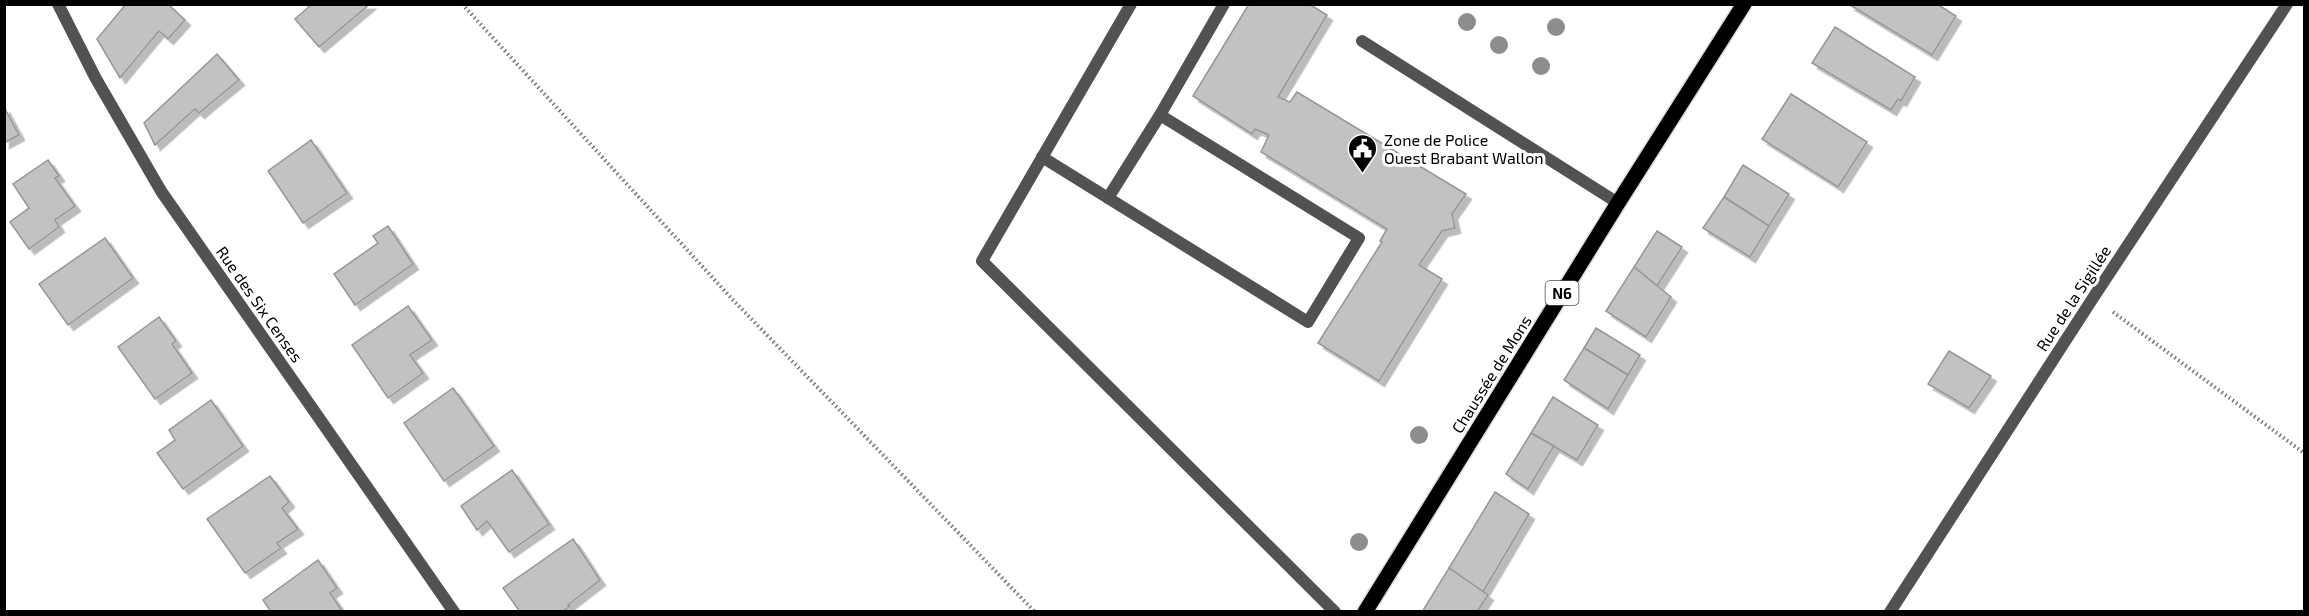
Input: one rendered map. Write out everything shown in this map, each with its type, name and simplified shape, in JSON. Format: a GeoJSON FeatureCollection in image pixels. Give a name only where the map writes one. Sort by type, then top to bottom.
{"type":"FeatureCollection","features":[{"type":"Feature","properties":{"kind":"main road","name":"Chaussée de Mons"},"geometry":{"type":"LineString","coordinates":[[1365,612],[1744,4]]}},
{"type":"Feature","properties":{"kind":"street","name":"Rue des Six Censes"},"geometry":{"type":"LineString","coordinates":[[58,4],[95,77],[161,191],[454,612]]}},
{"type":"Feature","properties":{"kind":"street"},"geometry":{"type":"LineString","coordinates":[[1131,4],[982,261],[1335,612]]}},
{"type":"Feature","properties":{"kind":"street"},"geometry":{"type":"LineString","coordinates":[[1108,198],[1160,115],[1224,4]]}},
{"type":"Feature","properties":{"kind":"street","name":"Rue de la Sigillée"},"geometry":{"type":"LineString","coordinates":[[1890,612],[2287,4]]}},
{"type":"Feature","properties":{"kind":"street"},"geometry":{"type":"LineString","coordinates":[[1362,41],[1618,203]]}},
{"type":"Feature","properties":{"kind":"street"},"geometry":{"type":"LineString","coordinates":[[1042,157],[1308,322],[1359,238],[1160,115]]}},
{"type":"Feature","properties":{"kind":"path"},"geometry":{"type":"LineString","coordinates":[[462,4],[733,300],[1035,612]]}},
{"type":"Feature","properties":{"kind":"path"},"geometry":{"type":"LineString","coordinates":[[2093,298],[2304,453]]}},
{"type":"Feature","properties":{"kind":"building"},"geometry":{"type":"Polygon","coordinates":[[[126,4],[168,4],[185,20],[168,39],[159,31],[120,78],[97,39],[126,4]]]}},
{"type":"Feature","properties":{"kind":"building"},"geometry":{"type":"Polygon","coordinates":[[[312,4],[370,4],[319,47],[295,19],[312,4]]]}},
{"type":"Feature","properties":{"kind":"building","name":"Zone de Police Ouest Brabant Wallon"},"geometry":{"type":"Polygon","coordinates":[[[1249,4],[1309,4],[1327,15],[1278,97],[1290,102],[1297,92],[1466,194],[1452,214],[1455,228],[1442,231],[1419,265],[1442,279],[1379,381],[1318,343],[1382,242],[1380,241],[1387,229],[1261,152],[1269,135],[1255,129],[1252,134],[1193,96],[1249,4]]]}},
{"type":"Feature","properties":{"kind":"building"},"geometry":{"type":"Polygon","coordinates":[[[1941,4],[1940,6],[1956,16],[1932,55],[1850,5],[1941,4]]]}},
{"type":"Feature","properties":{"kind":"building"},"geometry":{"type":"Polygon","coordinates":[[[1835,27],[1915,77],[1901,101],[1898,99],[1891,110],[1812,63],[1835,27]]]}},
{"type":"Feature","properties":{"kind":"building"},"geometry":{"type":"Polygon","coordinates":[[[217,54],[239,80],[199,113],[195,109],[155,145],[144,123],[217,54]]]}},
{"type":"Feature","properties":{"kind":"building"},"geometry":{"type":"Polygon","coordinates":[[[1791,94],[1867,142],[1838,187],[1762,139],[1791,94]]]}},
{"type":"Feature","properties":{"kind":"building"},"geometry":{"type":"Polygon","coordinates":[[[4,107],[19,135],[4,143],[4,107]]]}},
{"type":"Feature","properties":{"kind":"building"},"geometry":{"type":"Polygon","coordinates":[[[311,140],[347,193],[303,223],[268,171],[311,140]]]}},
{"type":"Feature","properties":{"kind":"building"},"geometry":{"type":"Polygon","coordinates":[[[48,160],[59,176],[55,178],[75,206],[55,220],[59,227],[29,249],[10,222],[29,208],[13,184],[48,160]]]}},
{"type":"Feature","properties":{"kind":"building"},"geometry":{"type":"Polygon","coordinates":[[[1743,165],[1789,194],[1769,226],[1724,197],[1743,165]]]}},
{"type":"Feature","properties":{"kind":"building"},"geometry":{"type":"Polygon","coordinates":[[[1724,197],[1769,226],[1750,257],[1703,228],[1724,197]]]}},
{"type":"Feature","properties":{"kind":"building"},"geometry":{"type":"Polygon","coordinates":[[[388,226],[413,264],[355,305],[334,274],[378,243],[373,236],[388,226]]]}},
{"type":"Feature","properties":{"kind":"building"},"geometry":{"type":"Polygon","coordinates":[[[1657,231],[1682,247],[1657,286],[1634,267],[1657,231]]]}},
{"type":"Feature","properties":{"kind":"building"},"geometry":{"type":"Polygon","coordinates":[[[105,238],[133,278],[68,325],[39,284],[105,238]]]}},
{"type":"Feature","properties":{"kind":"building"},"geometry":{"type":"Polygon","coordinates":[[[1634,267],[1671,297],[1646,337],[1606,311],[1634,267]]]}},
{"type":"Feature","properties":{"kind":"building"},"geometry":{"type":"Polygon","coordinates":[[[408,306],[432,340],[410,355],[423,373],[388,398],[352,345],[408,306]]]}},
{"type":"Feature","properties":{"kind":"building"},"geometry":{"type":"Polygon","coordinates":[[[159,317],[176,341],[172,344],[192,373],[155,399],[118,347],[159,317]]]}},
{"type":"Feature","properties":{"kind":"building"},"geometry":{"type":"Polygon","coordinates":[[[1596,328],[1640,355],[1628,375],[1584,348],[1596,328]]]}},
{"type":"Feature","properties":{"kind":"building"},"geometry":{"type":"Polygon","coordinates":[[[1584,348],[1628,375],[1608,409],[1564,380],[1584,348]]]}},
{"type":"Feature","properties":{"kind":"building"},"geometry":{"type":"Polygon","coordinates":[[[1949,351],[1991,376],[1969,408],[1928,384],[1949,351]]]}},
{"type":"Feature","properties":{"kind":"building"},"geometry":{"type":"Polygon","coordinates":[[[453,388],[494,446],[444,481],[404,423],[453,388]]]}},
{"type":"Feature","properties":{"kind":"building"},"geometry":{"type":"Polygon","coordinates":[[[1553,397],[1598,425],[1577,460],[1531,433],[1553,397]]]}},
{"type":"Feature","properties":{"kind":"building"},"geometry":{"type":"Polygon","coordinates":[[[211,400],[243,446],[183,489],[157,453],[175,440],[169,430],[211,400]]]}},
{"type":"Feature","properties":{"kind":"building"},"geometry":{"type":"Polygon","coordinates":[[[1531,433],[1554,446],[1528,489],[1506,474],[1531,433]]]}},
{"type":"Feature","properties":{"kind":"building"},"geometry":{"type":"Polygon","coordinates":[[[512,470],[549,524],[509,552],[487,521],[477,530],[461,506],[512,470]]]}},
{"type":"Feature","properties":{"kind":"building"},"geometry":{"type":"Polygon","coordinates":[[[270,476],[289,502],[282,508],[298,529],[277,543],[281,548],[245,573],[207,519],[270,476]]]}},
{"type":"Feature","properties":{"kind":"building"},"geometry":{"type":"Polygon","coordinates":[[[1495,492],[1529,514],[1483,592],[1449,568],[1495,492]]]}},
{"type":"Feature","properties":{"kind":"building"},"geometry":{"type":"Polygon","coordinates":[[[573,539],[600,580],[562,612],[520,612],[503,588],[573,539]]]}},
{"type":"Feature","properties":{"kind":"building"},"geometry":{"type":"Polygon","coordinates":[[[318,560],[337,588],[330,593],[343,612],[271,612],[263,600],[318,560]]]}},
{"type":"Feature","properties":{"kind":"building"},"geometry":{"type":"Polygon","coordinates":[[[1449,568],[1488,595],[1477,612],[1422,612],[1449,568]]]}},
{"type":"Feature","properties":{"kind":"place","name":"Zone de Police Ouest Brabant Wallon"},"geometry":{"type":"Point","coordinates":[1363,174]}}]}
